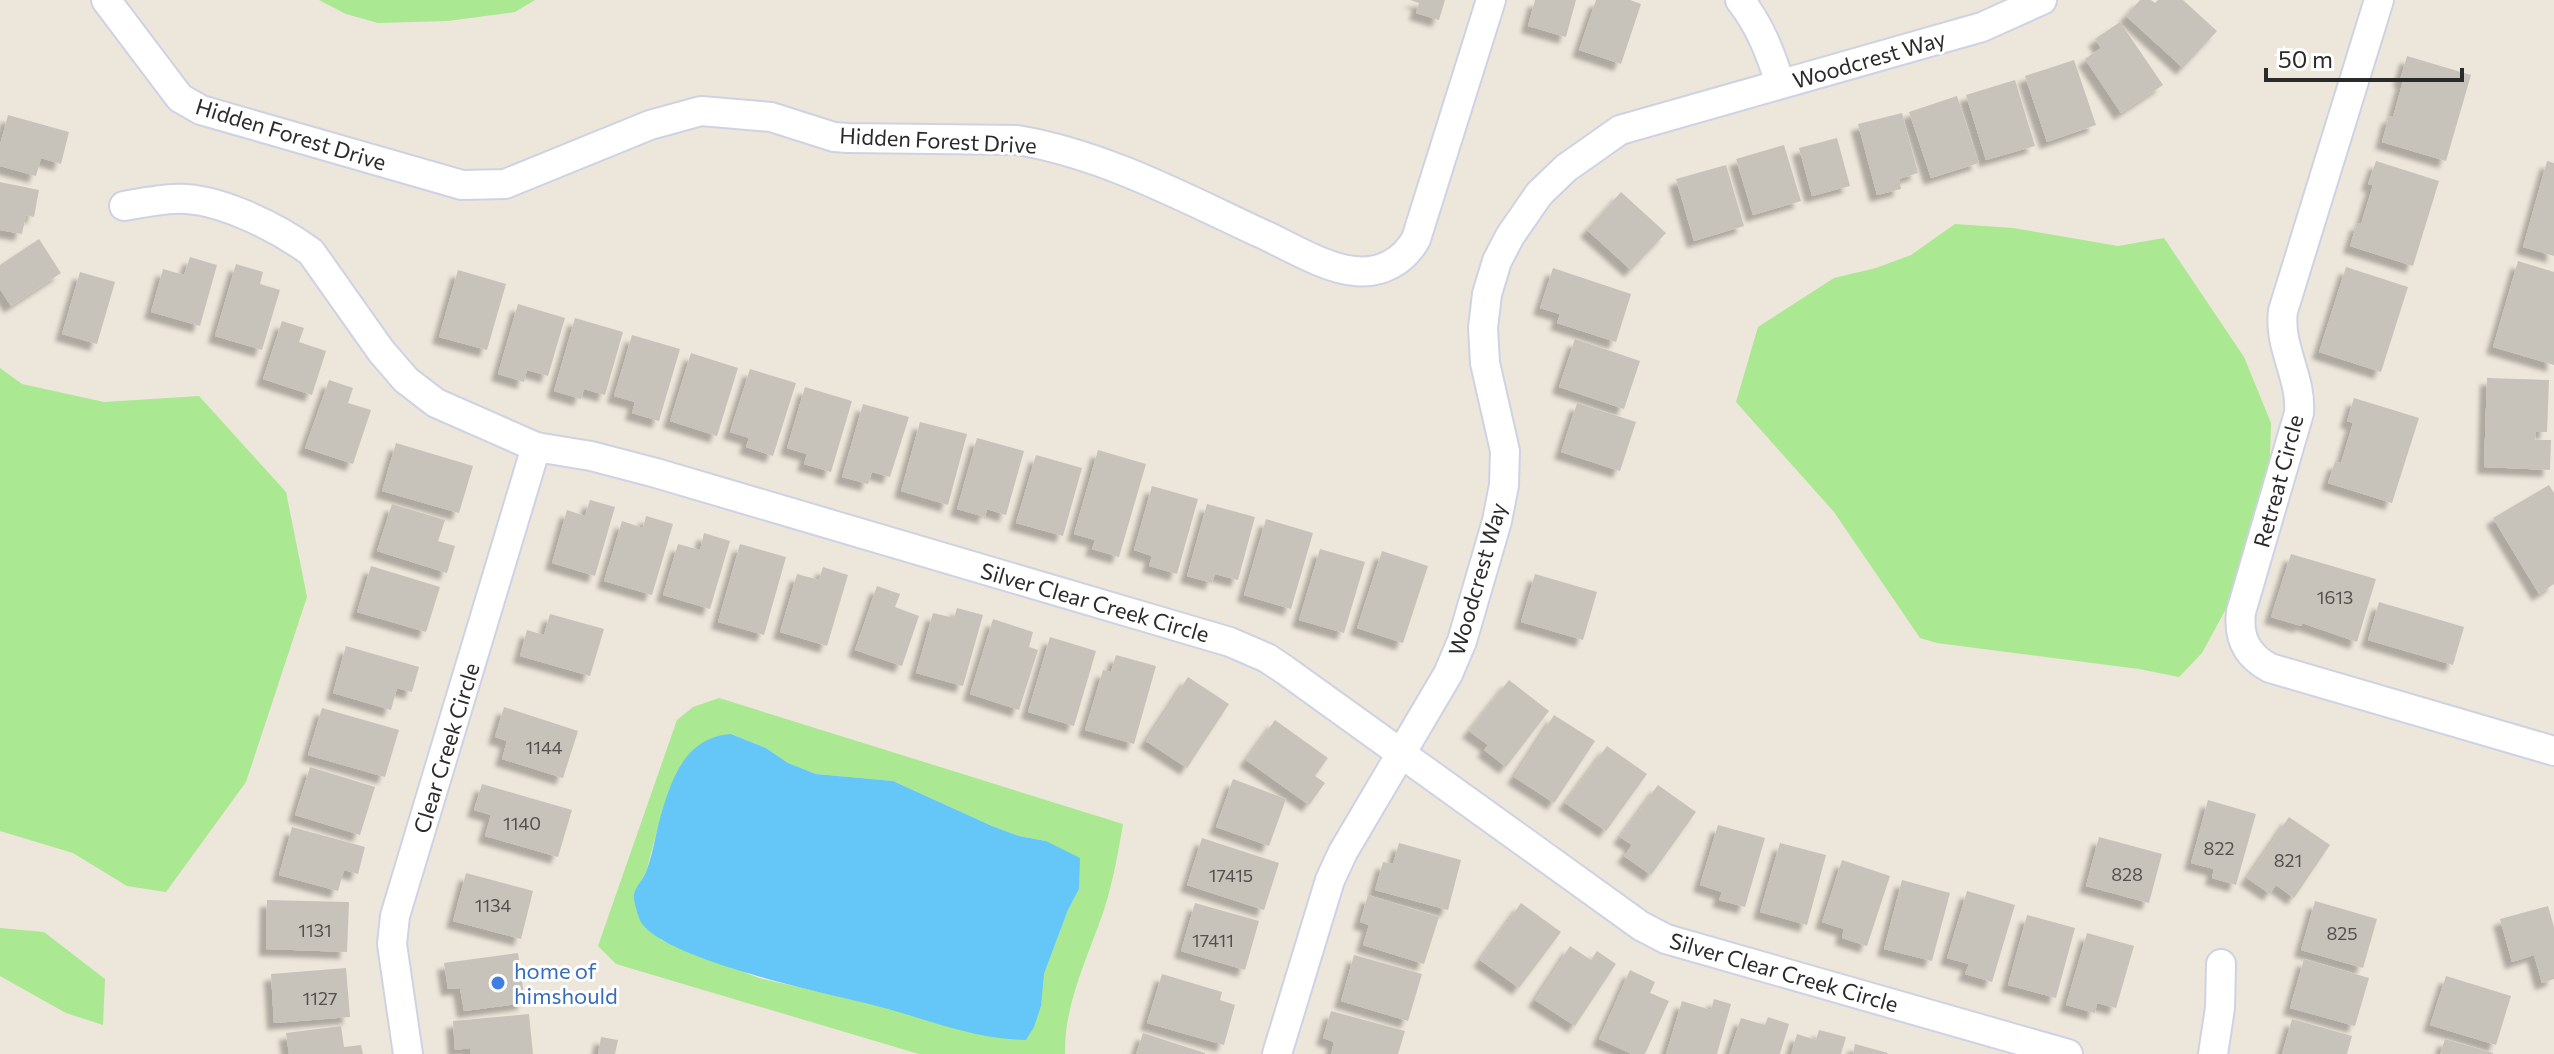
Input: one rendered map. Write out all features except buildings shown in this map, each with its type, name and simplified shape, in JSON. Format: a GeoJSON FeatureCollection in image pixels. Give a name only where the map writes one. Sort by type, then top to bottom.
{"type":"FeatureCollection","features":[{"type":"Feature","properties":{"kind":"street","name":"Hidden Forest Drive"},"geometry":{"type":"LineString","coordinates":[[106,0],[180,98],[201,110],[462,185],[505,184],[666,119],[701,111],[771,117],[834,137],[1017,140],[1043,145],[1138,177],[1321,260],[1356,272],[1393,264],[1411,249],[1416,239],[1491,0]]}},
{"type":"Feature","properties":{"kind":"street"},"geometry":{"type":"LineString","coordinates":[[1740,0],[1765,38],[1780,83]]}},
{"type":"Feature","properties":{"kind":"street","name":"Woodcrest Way"},"geometry":{"type":"LineString","coordinates":[[1277,1054],[1330,880],[1343,852],[1448,674],[1457,652],[1500,509],[1504,485],[1505,451],[1485,363],[1483,328],[1487,294],[1497,261],[1510,236],[1539,194],[1566,168],[1620,130],[1982,27],[2042,0]]}},
{"type":"Feature","properties":{"kind":"street","name":"Retreat Circle"},"geometry":{"type":"LineString","coordinates":[[2379,0],[2283,311],[2283,335],[2299,397],[2299,413],[2241,612],[2241,633],[2253,657],[2270,668],[2554,751]]}},
{"type":"Feature","properties":{"kind":"street","name":"Silver Clear Creek Circle"},"geometry":{"type":"LineString","coordinates":[[124,206],[176,198],[208,202],[245,215],[297,241],[311,252],[381,351],[406,380],[436,403],[536,447],[591,456],[656,473],[1230,642],[1267,658],[1285,670],[1641,926],[1666,939],[2068,1054]]}},
{"type":"Feature","properties":{"kind":"street","name":"Clear Creek Circle"},"geometry":{"type":"LineString","coordinates":[[408,1054],[392,944],[395,916],[536,447]]}},
{"type":"Feature","properties":{"kind":"street"},"geometry":{"type":"LineString","coordinates":[[2213,1054],[2220,1008],[2221,964]]}},
{"type":"Feature","properties":{"kind":"green space"},"geometry":{"type":"Polygon","coordinates":[[[319,0],[535,0],[515,12],[448,21],[378,23],[346,14],[319,0]]]}},
{"type":"Feature","properties":{"kind":"green space"},"geometry":{"type":"Polygon","coordinates":[[[1955,224],[2013,228],[2118,246],[2164,238],[2244,357],[2271,423],[2269,487],[2240,583],[2202,653],[2179,677],[1937,643],[1920,638],[1834,512],[1736,402],[1758,327],[1834,278],[1876,268],[1911,255],[1955,224]]]}},
{"type":"Feature","properties":{"kind":"green space"},"geometry":{"type":"Polygon","coordinates":[[[0,368],[22,384],[104,402],[199,396],[286,492],[307,597],[246,782],[166,892],[127,886],[73,853],[0,831],[0,368]]]}},
{"type":"Feature","properties":{"kind":"green space"},"geometry":{"type":"Polygon","coordinates":[[[719,698],[1123,824],[1107,899],[1068,1017],[1065,1054],[919,1054],[616,964],[598,946],[677,720],[693,707],[719,698]],[[731,734],[662,812],[646,872],[634,894],[661,940],[759,978],[880,1006],[1044,974],[1079,889],[1046,841],[1019,836],[992,826],[893,781],[816,774],[788,763],[766,748],[731,734]]]}},
{"type":"Feature","properties":{"kind":"green space"},"geometry":{"type":"Polygon","coordinates":[[[0,928],[44,932],[105,979],[103,1025],[66,1013],[0,976],[0,928]]]}},
{"type":"Feature","properties":{"kind":"water"},"geometry":{"type":"Polygon","coordinates":[[[731,734],[816,774],[893,781],[992,826],[1019,836],[1046,841],[1080,858],[1079,889],[1044,974],[1041,1006],[1026,1040],[967,1032],[784,983],[708,960],[651,933],[639,918],[634,894],[649,864],[672,782],[694,749],[716,737],[731,734]]]}},
{"type":"Feature","properties":{"kind":"place","name":"home of himshould"},"geometry":{"type":"Point","coordinates":[498,983]}}]}
